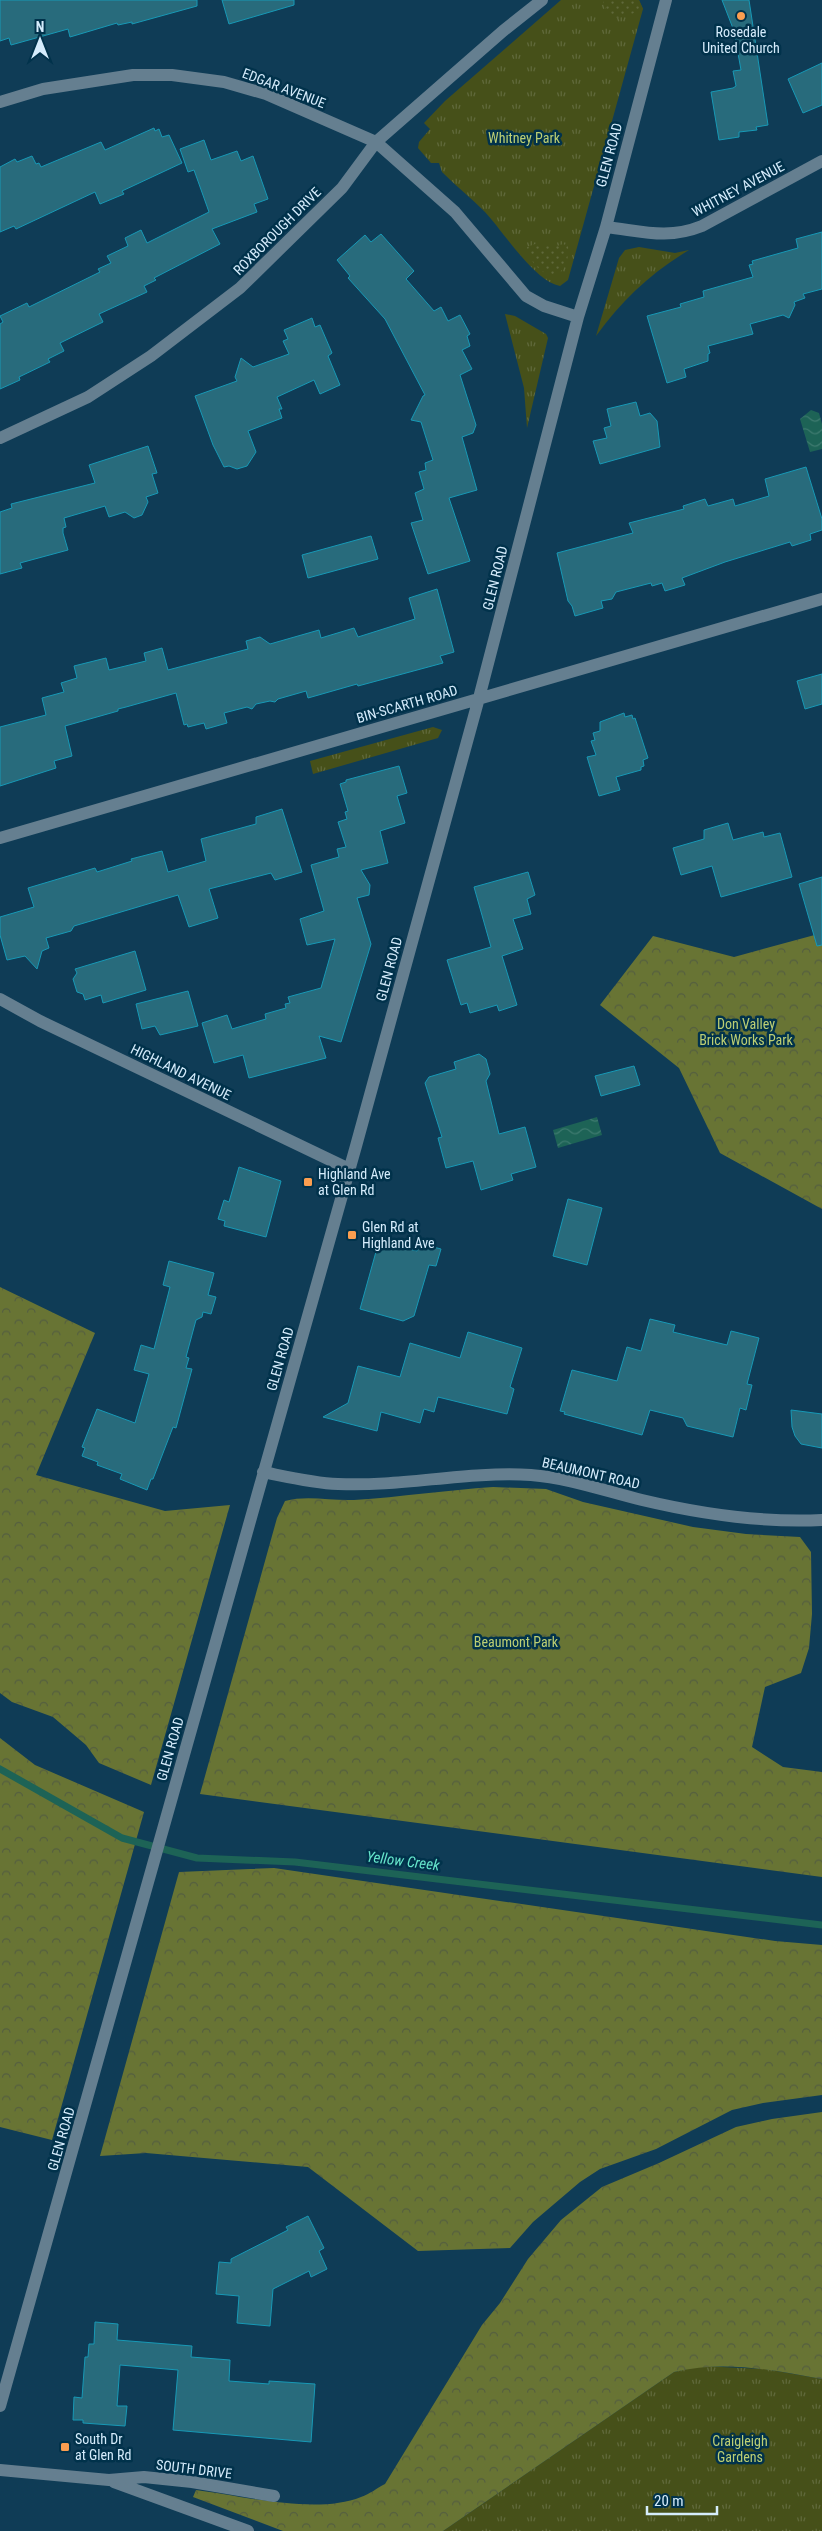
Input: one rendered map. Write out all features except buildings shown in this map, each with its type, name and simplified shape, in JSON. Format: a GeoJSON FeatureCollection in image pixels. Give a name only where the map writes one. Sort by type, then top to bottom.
{"type":"FeatureCollection","features":[{"type":"Feature","properties":{"kind":"street","name":"ROXBOROUGH DRIVE"},"geometry":{"type":"LineString","coordinates":[[0,438],[88,397],[151,356],[240,288],[342,188],[376,142],[503,31],[542,0]]}},
{"type":"Feature","properties":{"kind":"street","name":"GLEN ROAD"},"geometry":{"type":"LineString","coordinates":[[0,2406],[350,1170],[479,698],[578,317],[606,227],[666,0]]}},
{"type":"Feature","properties":{"kind":"street","name":"EDGAR AVENUE"},"geometry":{"type":"LineString","coordinates":[[0,102],[43,89],[93,80],[133,75],[172,75],[224,82],[266,94],[376,142]]}},
{"type":"Feature","properties":{"kind":"street"},"geometry":{"type":"LineString","coordinates":[[376,142],[455,212],[526,296],[544,306],[578,317]]}},
{"type":"Feature","properties":{"kind":"street","name":"WHITNEY AVENUE"},"geometry":{"type":"LineString","coordinates":[[606,227],[659,234],[688,232],[822,161]]}},
{"type":"Feature","properties":{"kind":"street","name":"BIN-SCARTH ROAD"},"geometry":{"type":"LineString","coordinates":[[0,838],[822,599]]}},
{"type":"Feature","properties":{"kind":"street","name":"HIGHLAND AVENUE"},"geometry":{"type":"LineString","coordinates":[[0,999],[40,1021],[350,1170]]}},
{"type":"Feature","properties":{"kind":"street","name":"BEAUMONT ROAD"},"geometry":{"type":"LineString","coordinates":[[263,1472],[296,1479],[338,1484],[494,1474],[533,1476],[565,1480],[643,1500],[729,1516],[789,1522],[822,1520]]}},
{"type":"Feature","properties":{"kind":"street","name":"SOUTH DRIVE"},"geometry":{"type":"LineString","coordinates":[[0,2470],[109,2480],[154,2478],[274,2496]]}},
{"type":"Feature","properties":{"kind":"street","name":"SOUTH DRIVE"},"geometry":{"type":"LineString","coordinates":[[109,2480],[248,2531]]}},
{"type":"Feature","properties":{"kind":"green space","name":"Whitney Park"},"geometry":{"type":"Polygon","coordinates":[[[561,0],[639,0],[643,9],[568,280],[560,286],[540,275],[485,212],[442,172],[439,163],[431,163],[418,148],[419,142],[430,129],[424,123],[445,101],[561,0]]]}},
{"type":"Feature","properties":{"kind":"green space"},"geometry":{"type":"Polygon","coordinates":[[[639,0],[643,9],[619,18],[610,15],[603,1],[639,0]]]}},
{"type":"Feature","properties":{"kind":"green space"},"geometry":{"type":"Polygon","coordinates":[[[535,244],[557,246],[563,244],[568,246],[566,263],[555,276],[540,270],[533,262],[527,247],[535,244]]]}},
{"type":"Feature","properties":{"kind":"green space"},"geometry":{"type":"Polygon","coordinates":[[[639,247],[675,253],[689,250],[662,268],[638,288],[596,336],[619,258],[625,250],[639,247]]]}},
{"type":"Feature","properties":{"kind":"green space"},"geometry":{"type":"Polygon","coordinates":[[[505,314],[515,316],[546,334],[548,338],[527,428],[524,388],[505,314]]]}},
{"type":"Feature","properties":{"kind":"green space"},"geometry":{"type":"Polygon","coordinates":[[[433,727],[442,730],[438,738],[313,774],[310,761],[433,727]]]}},
{"type":"Feature","properties":{"kind":"green space","name":"Don Valley Brick Works Park"},"geometry":{"type":"Polygon","coordinates":[[[822,933],[822,1209],[720,1153],[679,1068],[600,1005],[653,936],[734,957],[822,933]]]}},
{"type":"Feature","properties":{"kind":"green space"},"geometry":{"type":"Polygon","coordinates":[[[0,1287],[95,1333],[36,1475],[165,1511],[230,1505],[151,1785],[99,1763],[86,1745],[53,1717],[12,1702],[0,1693],[0,1287]]]}},
{"type":"Feature","properties":{"kind":"green space","name":"Beaumont Park"},"geometry":{"type":"Polygon","coordinates":[[[493,1487],[546,1489],[583,1502],[693,1527],[746,1534],[800,1537],[811,1552],[812,1614],[809,1648],[801,1673],[765,1687],[752,1747],[783,1767],[822,1772],[822,1877],[200,1794],[277,1518],[285,1501],[310,1498],[354,1500],[493,1487]]]}},
{"type":"Feature","properties":{"kind":"green space"},"geometry":{"type":"Polygon","coordinates":[[[0,1738],[35,1765],[144,1812],[52,2140],[0,2127],[0,1738]]]}},
{"type":"Feature","properties":{"kind":"green space"},"geometry":{"type":"Polygon","coordinates":[[[274,1868],[775,1941],[822,1945],[822,2095],[763,2103],[732,2110],[656,2149],[600,2169],[580,2182],[533,2222],[510,2248],[418,2251],[308,2167],[146,2153],[100,2156],[179,1872],[274,1868]]]}},
{"type":"Feature","properties":{"kind":"green space"},"geometry":{"type":"Polygon","coordinates":[[[822,2112],[822,2379],[766,2370],[730,2367],[693,2368],[674,2372],[443,2531],[283,2531],[193,2497],[196,2490],[257,2500],[323,2504],[343,2502],[361,2497],[385,2484],[482,2325],[500,2303],[528,2259],[561,2220],[602,2187],[736,2127],[772,2119],[822,2112]]]}},
{"type":"Feature","properties":{"kind":"green space","name":"Craigleigh Gardens"},"geometry":{"type":"Polygon","coordinates":[[[700,2366],[765,2369],[822,2379],[822,2531],[443,2531],[674,2372],[700,2366]]]}},
{"type":"Feature","properties":{"kind":"water"},"geometry":{"type":"Polygon","coordinates":[[[811,410],[819,413],[822,424],[822,449],[810,452],[800,419],[811,410]]]}},
{"type":"Feature","properties":{"kind":"water"},"geometry":{"type":"Polygon","coordinates":[[[597,1117],[602,1135],[558,1148],[553,1130],[597,1117]]]}},
{"type":"Feature","properties":{"kind":"waterway","name":"Yellow Creek"},"geometry":{"type":"LineString","coordinates":[[0,1769],[122,1838],[197,1858],[295,1862],[822,1925]]}},
{"type":"Feature","properties":{"kind":"place","name":"Rosedale United Church"},"geometry":{"type":"Point","coordinates":[741,16]}},
{"type":"Feature","properties":{"kind":"place","name":"Highland Ave at Glen Rd"},"geometry":{"type":"Point","coordinates":[308,1182]}},
{"type":"Feature","properties":{"kind":"place","name":"Glen Rd at Highland Ave"},"geometry":{"type":"Point","coordinates":[352,1235]}},
{"type":"Feature","properties":{"kind":"place","name":"South Dr at Glen Rd"},"geometry":{"type":"Point","coordinates":[65,2447]}}]}
